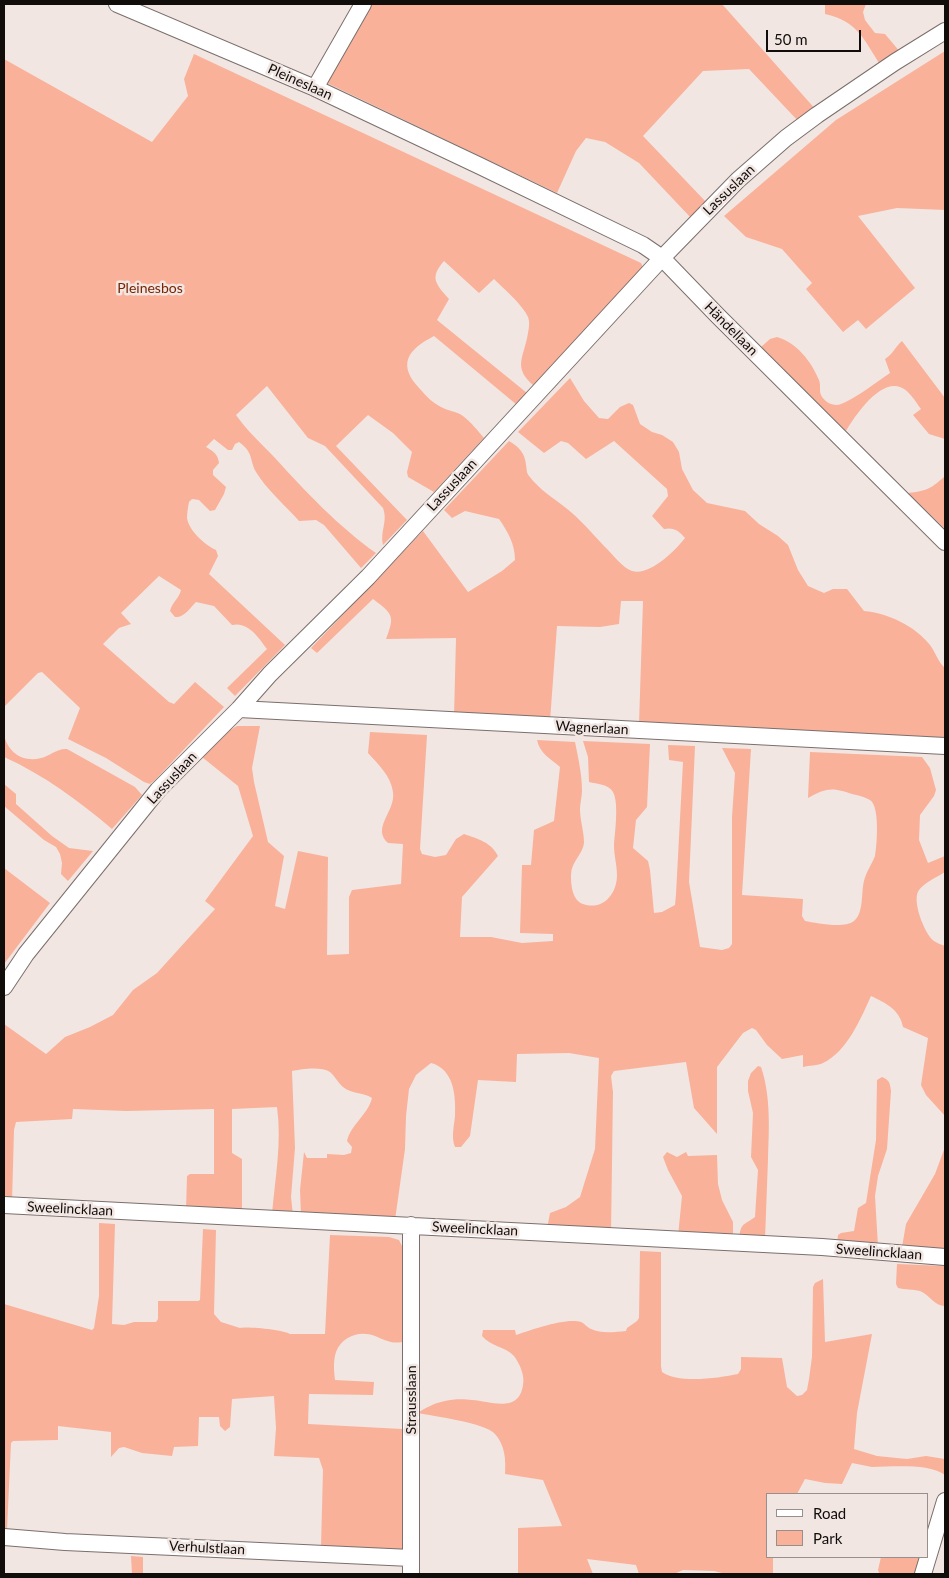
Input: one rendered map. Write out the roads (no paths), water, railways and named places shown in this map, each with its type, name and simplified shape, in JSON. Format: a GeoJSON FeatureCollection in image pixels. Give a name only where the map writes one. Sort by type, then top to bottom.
{"type":"FeatureCollection","features":[{"type":"Feature","properties":{"kind":"street","name":"Pleineslaan"},"geometry":{"type":"LineString","coordinates":[[117,4],[315,88],[480,166]]}},
{"type":"Feature","properties":{"kind":"street"},"geometry":{"type":"LineString","coordinates":[[315,88],[363,4]]}},
{"type":"Feature","properties":{"kind":"street","name":"Lassuslaan"},"geometry":{"type":"LineString","coordinates":[[4,987],[26,954],[158,790],[239,709],[270,674],[368,577],[662,258],[738,180],[786,138],[817,115],[895,62],[945,31]]}},
{"type":"Feature","properties":{"kind":"street","name":"Händellaan"},"geometry":{"type":"LineString","coordinates":[[480,166],[643,245],[662,258],[945,542]]}},
{"type":"Feature","properties":{"kind":"street","name":"Wagnerlaan"},"geometry":{"type":"LineString","coordinates":[[239,709],[945,746]]}},
{"type":"Feature","properties":{"kind":"street","name":"Sweelincklaan"},"geometry":{"type":"LineString","coordinates":[[4,1205],[822,1247],[945,1257]]}},
{"type":"Feature","properties":{"kind":"street","name":"Strausslaan"},"geometry":{"type":"LineString","coordinates":[[411,1225],[411,1574]]}},
{"type":"Feature","properties":{"kind":"street"},"geometry":{"type":"LineString","coordinates":[[929,1554],[945,1501]]}},
{"type":"Feature","properties":{"kind":"street","name":"Verhulstlaan"},"geometry":{"type":"LineString","coordinates":[[4,1537],[65,1542],[411,1558]]}},
{"type":"Feature","properties":{"kind":"street"},"geometry":{"type":"LineString","coordinates":[[923,1574],[928,1558]]}},
{"type":"Feature","properties":{"kind":"park label","name":"Pleinesbos"},"geometry":{"type":"Point","coordinates":[150,288]}}]}
